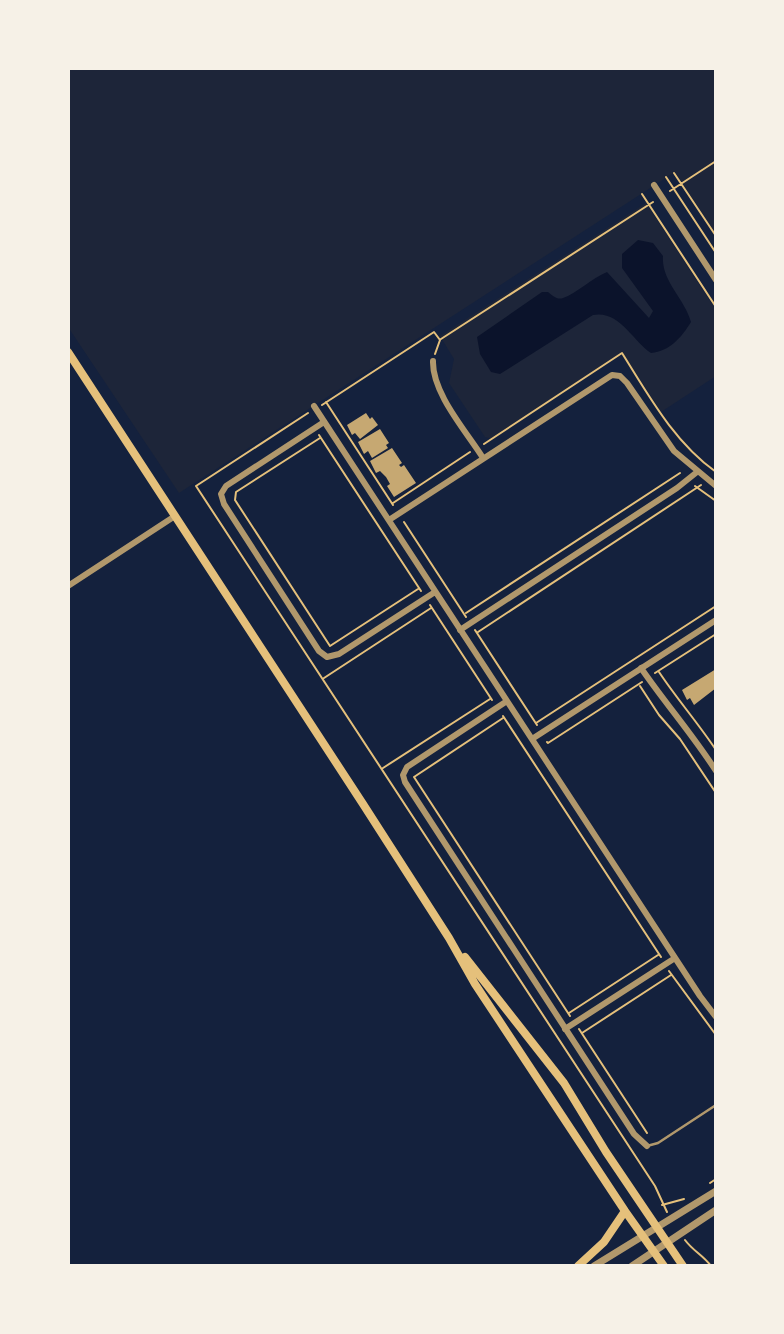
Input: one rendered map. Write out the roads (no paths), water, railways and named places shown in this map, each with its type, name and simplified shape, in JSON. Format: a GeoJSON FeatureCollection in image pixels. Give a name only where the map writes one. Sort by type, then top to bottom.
{"type":"FeatureCollection","features":[{"type":"Feature","properties":{"kind":"main road"},"geometry":{"type":"LineString","coordinates":[[68,352],[449,938],[475,984],[664,1266]]}},
{"type":"Feature","properties":{"kind":"main road"},"geometry":{"type":"LineString","coordinates":[[449,938],[564,1083],[606,1152],[683,1266]]}},
{"type":"Feature","properties":{"kind":"main road"},"geometry":{"type":"LineString","coordinates":[[578,1266],[604,1242],[625,1211]]}},
{"type":"Feature","properties":{"kind":"street"},"geometry":{"type":"LineString","coordinates":[[654,185],[716,280]]}},
{"type":"Feature","properties":{"kind":"street"},"geometry":{"type":"LineString","coordinates":[[433,361],[439,391],[483,458]]}},
{"type":"Feature","properties":{"kind":"street"},"geometry":{"type":"LineString","coordinates":[[389,520],[615,375],[627,383],[666,441],[696,472],[716,486]]}},
{"type":"Feature","properties":{"kind":"street"},"geometry":{"type":"LineString","coordinates":[[314,406],[716,1017]]}},
{"type":"Feature","properties":{"kind":"street"},"geometry":{"type":"LineString","coordinates":[[324,422],[226,486],[221,497],[223,504],[319,650],[327,657],[335,656],[435,592]]}},
{"type":"Feature","properties":{"kind":"street"},"geometry":{"type":"LineString","coordinates":[[460,630],[677,488],[696,472]]}},
{"type":"Feature","properties":{"kind":"street"},"geometry":{"type":"LineString","coordinates":[[68,586],[175,516]]}},
{"type":"Feature","properties":{"kind":"street"},"geometry":{"type":"LineString","coordinates":[[532,739],[716,620]]}},
{"type":"Feature","properties":{"kind":"street"},"geometry":{"type":"LineString","coordinates":[[641,668],[716,771]]}},
{"type":"Feature","properties":{"kind":"street"},"geometry":{"type":"LineString","coordinates":[[507,701],[410,765],[403,775],[407,786],[565,1029],[644,1144]]}},
{"type":"Feature","properties":{"kind":"street"},"geometry":{"type":"LineString","coordinates":[[565,1029],[675,958]]}},
{"type":"Feature","properties":{"kind":"street"},"geometry":{"type":"LineString","coordinates":[[594,1266],[716,1191]]}},
{"type":"Feature","properties":{"kind":"street"},"geometry":{"type":"LineString","coordinates":[[632,1266],[716,1210]]}},
{"type":"Feature","properties":{"kind":"lane"},"geometry":{"type":"LineString","coordinates":[[644,1144],[658,1143],[716,1105]]}}]}
